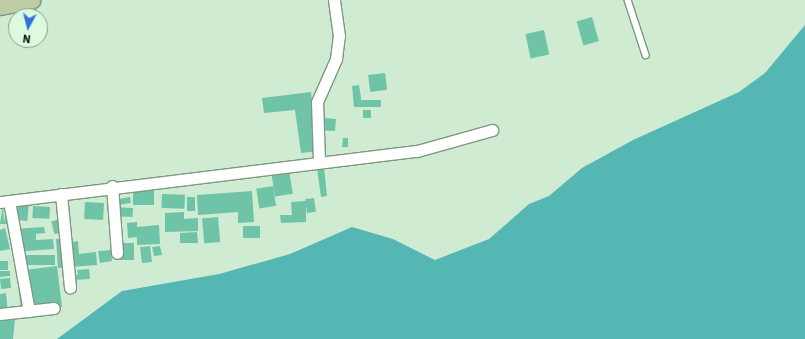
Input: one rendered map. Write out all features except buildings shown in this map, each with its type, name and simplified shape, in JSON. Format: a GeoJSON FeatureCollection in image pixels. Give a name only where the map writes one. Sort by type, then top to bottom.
{"type":"FeatureCollection","features":[{"type":"Feature","properties":{"kind":"main road"},"geometry":{"type":"LineString","coordinates":[[0,6],[31,0]]}},
{"type":"Feature","properties":{"kind":"street"},"geometry":{"type":"LineString","coordinates":[[320,161],[317,102],[336,59],[339,36],[334,0]]}},
{"type":"Feature","properties":{"kind":"street"},"geometry":{"type":"LineString","coordinates":[[29,311],[4,202],[112,186],[417,151],[492,130]]}},
{"type":"Feature","properties":{"kind":"street"},"geometry":{"type":"LineString","coordinates":[[112,186],[117,254]]}},
{"type":"Feature","properties":{"kind":"street"},"geometry":{"type":"LineString","coordinates":[[61,194],[70,288]]}},
{"type":"Feature","properties":{"kind":"street"},"geometry":{"type":"LineString","coordinates":[[0,314],[54,308]]}},
{"type":"Feature","properties":{"kind":"lane"},"geometry":{"type":"LineString","coordinates":[[628,0],[646,55]]}},
{"type":"Feature","properties":{"kind":"water"},"geometry":{"type":"Polygon","coordinates":[[[805,25],[805,339],[57,339],[122,291],[219,274],[290,254],[352,227],[393,239],[435,260],[489,239],[529,204],[549,196],[582,168],[633,140],[739,92],[765,73],[805,25]]]}}]}
